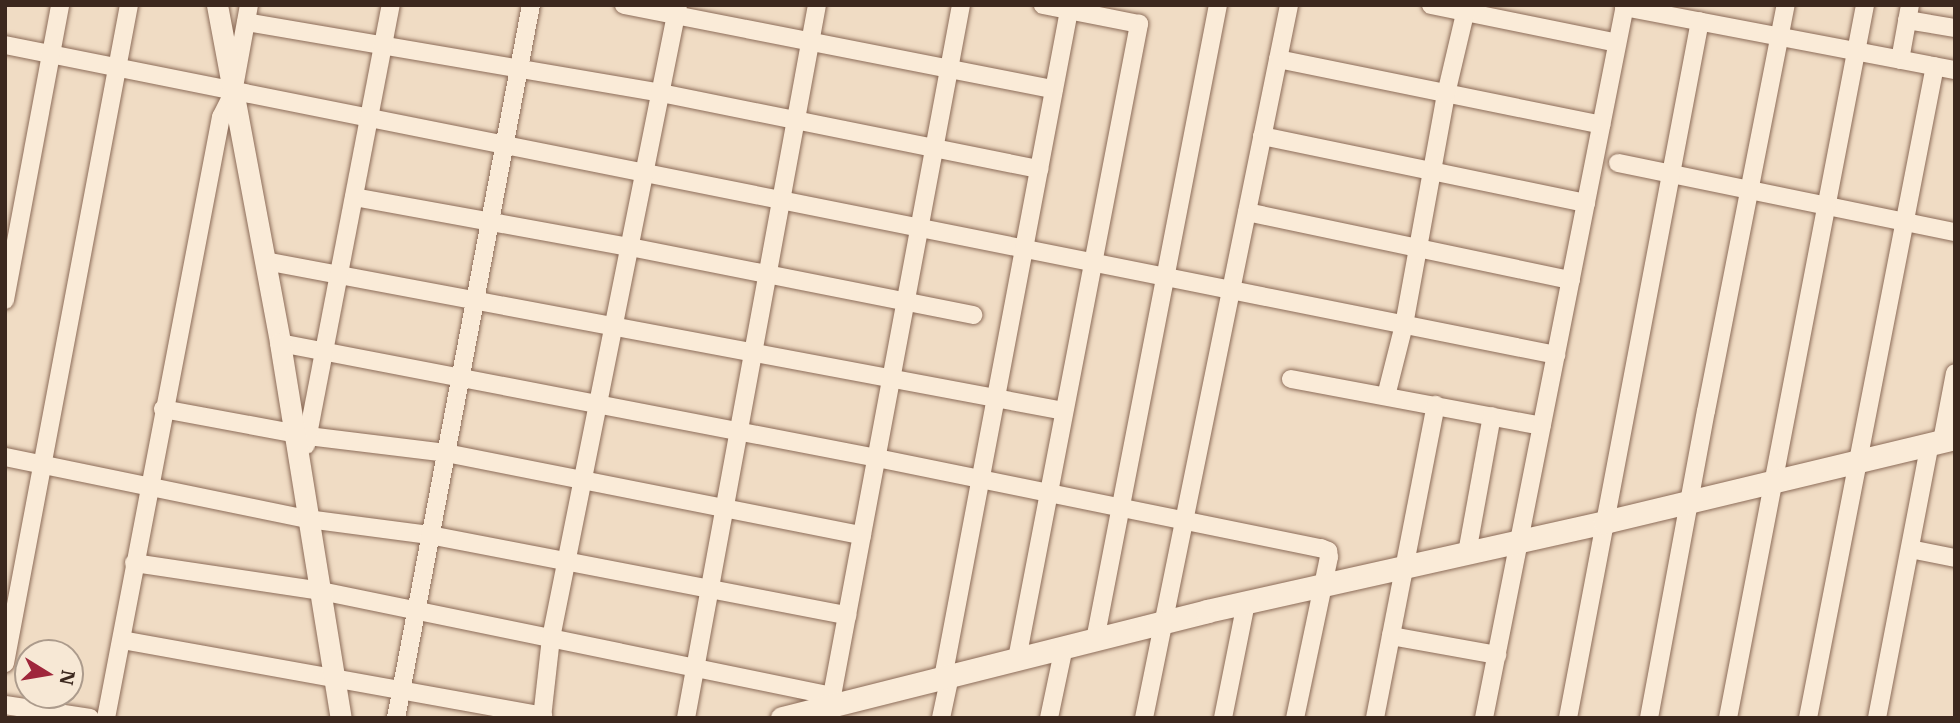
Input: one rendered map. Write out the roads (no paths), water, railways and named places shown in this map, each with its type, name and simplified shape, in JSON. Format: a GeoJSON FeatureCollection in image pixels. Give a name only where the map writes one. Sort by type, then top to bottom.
{"type":"FeatureCollection","features":[{"type":"Feature","properties":{"kind":"main road"},"geometry":{"type":"LineString","coordinates":[[782,718],[1163,622],[1605,522],[1942,441]]}},
{"type":"Feature","properties":{"kind":"street"},"geometry":{"type":"LineString","coordinates":[[5,300],[60,5]]}},
{"type":"Feature","properties":{"kind":"street"},"geometry":{"type":"LineString","coordinates":[[5,663],[129,5]]}},
{"type":"Feature","properties":{"kind":"street"},"geometry":{"type":"LineString","coordinates":[[217,5],[280,343],[302,435]]}},
{"type":"Feature","properties":{"kind":"street"},"geometry":{"type":"LineString","coordinates":[[341,718],[301,469],[302,435],[324,352],[391,5]]}},
{"type":"Feature","properties":{"kind":"street"},"geometry":{"type":"LineString","coordinates":[[396,718],[531,5]]}},
{"type":"Feature","properties":{"kind":"street"},"geometry":{"type":"LineString","coordinates":[[624,5],[677,10],[810,42],[1054,89]]}},
{"type":"Feature","properties":{"kind":"street"},"geometry":{"type":"LineString","coordinates":[[685,718],[817,5]]}},
{"type":"Feature","properties":{"kind":"street"},"geometry":{"type":"LineString","coordinates":[[134,563],[321,591],[551,638],[695,668],[830,707],[961,5]]}},
{"type":"Feature","properties":{"kind":"street"},"geometry":{"type":"LineString","coordinates":[[1017,660],[1139,24],[1070,8],[1043,5]]}},
{"type":"Feature","properties":{"kind":"street"},"geometry":{"type":"LineString","coordinates":[[1095,640],[1218,5]]}},
{"type":"Feature","properties":{"kind":"street"},"geometry":{"type":"LineString","coordinates":[[1144,718],[1289,5]]}},
{"type":"Feature","properties":{"kind":"street"},"geometry":{"type":"LineString","coordinates":[[1431,5],[1467,9],[1617,44]]}},
{"type":"Feature","properties":{"kind":"street"},"geometry":{"type":"LineString","coordinates":[[1649,718],[1786,5]]}},
{"type":"Feature","properties":{"kind":"street"},"geometry":{"type":"LineString","coordinates":[[1728,718],[1865,5]]}},
{"type":"Feature","properties":{"kind":"street"},"geometry":{"type":"LineString","coordinates":[[1484,718],[1624,6],[1955,70]]}},
{"type":"Feature","properties":{"kind":"street"},"geometry":{"type":"LineString","coordinates":[[941,718],[981,479],[1070,8]]}},
{"type":"Feature","properties":{"kind":"street"},"geometry":{"type":"LineString","coordinates":[[1387,396],[1404,325],[1446,94],[1467,9]]}},
{"type":"Feature","properties":{"kind":"street"},"geometry":{"type":"LineString","coordinates":[[122,640],[334,676],[542,717],[551,638],[677,10]]}},
{"type":"Feature","properties":{"kind":"street"},"geometry":{"type":"LineString","coordinates":[[1900,60],[1908,12],[1955,28]]}},
{"type":"Feature","properties":{"kind":"street"},"geometry":{"type":"LineString","coordinates":[[106,718],[220,117],[233,93],[248,14],[383,45],[661,93],[1039,169]]}},
{"type":"Feature","properties":{"kind":"street"},"geometry":{"type":"LineString","coordinates":[[1568,718],[1700,22]]}},
{"type":"Feature","properties":{"kind":"street"},"geometry":{"type":"LineString","coordinates":[[5,45],[233,93],[1556,355]]}},
{"type":"Feature","properties":{"kind":"street"},"geometry":{"type":"LineString","coordinates":[[1278,59],[1601,125]]}},
{"type":"Feature","properties":{"kind":"street"},"geometry":{"type":"LineString","coordinates":[[1808,718],[1935,66]]}},
{"type":"Feature","properties":{"kind":"street"},"geometry":{"type":"LineString","coordinates":[[1262,136],[1586,203]]}},
{"type":"Feature","properties":{"kind":"street"},"geometry":{"type":"LineString","coordinates":[[1618,163],[1955,232]]}},
{"type":"Feature","properties":{"kind":"street"},"geometry":{"type":"LineString","coordinates":[[354,197],[629,247],[973,315]]}},
{"type":"Feature","properties":{"kind":"street"},"geometry":{"type":"LineString","coordinates":[[1247,212],[1571,280]]}},
{"type":"Feature","properties":{"kind":"street"},"geometry":{"type":"LineString","coordinates":[[265,261],[1064,411]]}},
{"type":"Feature","properties":{"kind":"street"},"geometry":{"type":"LineString","coordinates":[[280,343],[1122,506],[1328,551],[1295,718]]}},
{"type":"Feature","properties":{"kind":"street"},"geometry":{"type":"LineString","coordinates":[[1877,718],[1910,549],[1942,441],[1955,373]]}},
{"type":"Feature","properties":{"kind":"street"},"geometry":{"type":"LineString","coordinates":[[1291,379],[1542,426]]}},
{"type":"Feature","properties":{"kind":"street"},"geometry":{"type":"LineString","coordinates":[[1378,717],[1436,405]]}},
{"type":"Feature","properties":{"kind":"street"},"geometry":{"type":"LineString","coordinates":[[163,409],[302,435],[446,453],[862,535]]}},
{"type":"Feature","properties":{"kind":"street"},"geometry":{"type":"LineString","coordinates":[[1466,553],[1492,416]]}},
{"type":"Feature","properties":{"kind":"street"},"geometry":{"type":"LineString","coordinates":[[5,457],[308,519],[430,535],[848,615]]}},
{"type":"Feature","properties":{"kind":"street"},"geometry":{"type":"LineString","coordinates":[[1910,549],[1955,558]]}},
{"type":"Feature","properties":{"kind":"street"},"geometry":{"type":"LineString","coordinates":[[1223,718],[1246,603]]}},
{"type":"Feature","properties":{"kind":"street"},"geometry":{"type":"LineString","coordinates":[[1391,636],[1497,655]]}},
{"type":"Feature","properties":{"kind":"street"},"geometry":{"type":"LineString","coordinates":[[1049,718],[1065,647]]}},
{"type":"Feature","properties":{"kind":"street"},"geometry":{"type":"LineString","coordinates":[[5,705],[90,718]]}}]}
